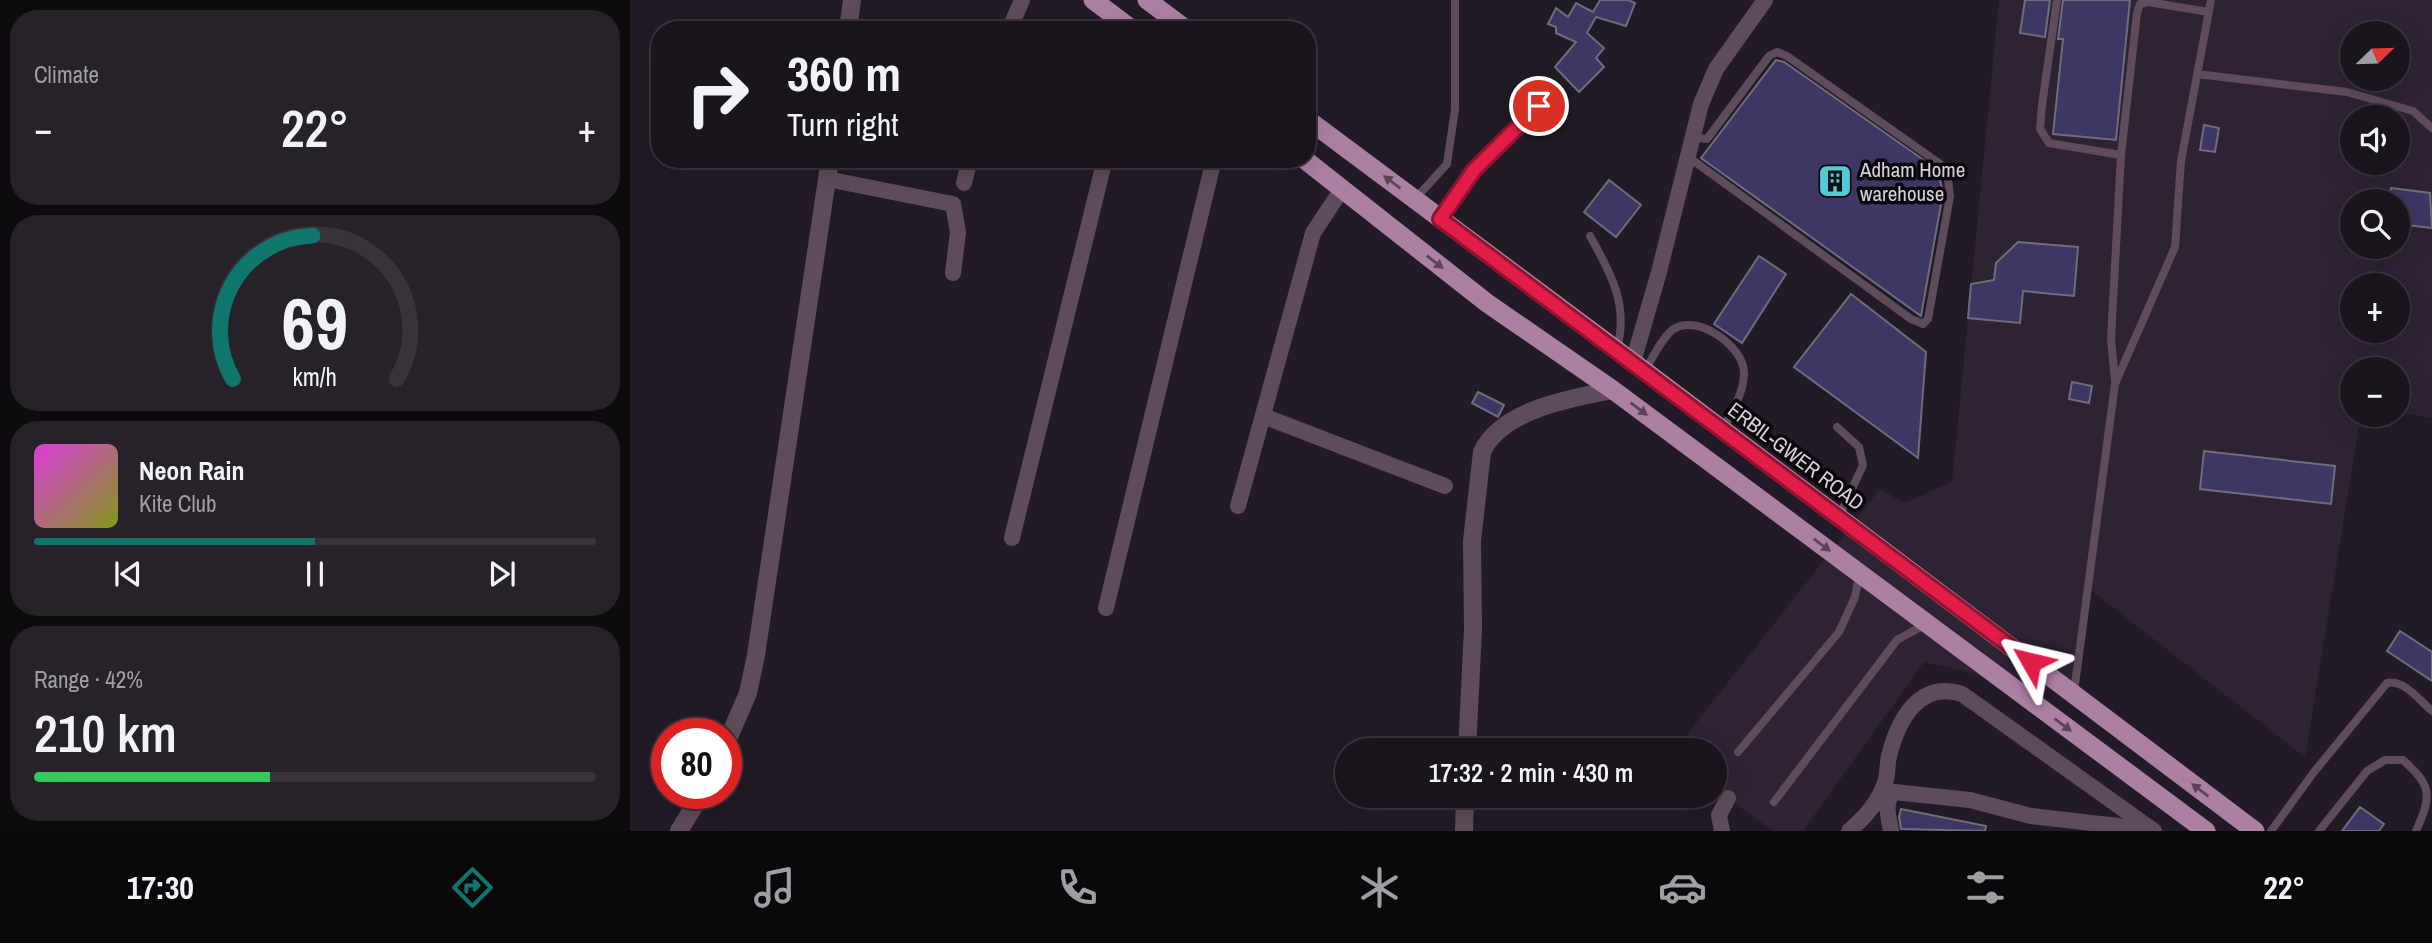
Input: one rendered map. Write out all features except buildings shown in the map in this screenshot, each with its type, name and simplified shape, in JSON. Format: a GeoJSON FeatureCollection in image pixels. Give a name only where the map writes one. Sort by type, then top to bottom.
{"type":"FeatureCollection","features":[{"type":"Feature","properties":{"kind":"highway"},"geometry":{"type":"LineString","coordinates":[[1093,0],[1121,21]]}},
{"type":"Feature","properties":{"kind":"highway"},"geometry":{"type":"LineString","coordinates":[[1156,3],[1177,21]]}},
{"type":"Feature","properties":{"kind":"highway","name":"ERBIL-GWER ROAD"},"geometry":{"type":"LineString","coordinates":[[1316,126],[2255,831]]}},
{"type":"Feature","properties":{"kind":"highway"},"geometry":{"type":"LineString","coordinates":[[1315,168],[1487,303],[1613,390],[2206,831]]}},
{"type":"Feature","properties":{"kind":"street"},"geometry":{"type":"LineString","coordinates":[[849,21],[852,0]]}},
{"type":"Feature","properties":{"kind":"street"},"geometry":{"type":"LineString","coordinates":[[1013,21],[1022,0]]}},
{"type":"Feature","properties":{"kind":"street"},"geometry":{"type":"LineString","coordinates":[[1639,366],[1659,272],[1701,104],[1716,69],[1765,0]]}},
{"type":"Feature","properties":{"kind":"street"},"geometry":{"type":"LineString","coordinates":[[737,718],[748,693],[756,655],[829,168]]}},
{"type":"Feature","properties":{"kind":"street"},"geometry":{"type":"LineString","coordinates":[[964,183],[968,168]]}},
{"type":"Feature","properties":{"kind":"street"},"geometry":{"type":"LineString","coordinates":[[1012,538],[1103,168]]}},
{"type":"Feature","properties":{"kind":"street"},"geometry":{"type":"LineString","coordinates":[[1106,608],[1212,168]]}},
{"type":"Feature","properties":{"kind":"street"},"geometry":{"type":"LineString","coordinates":[[827,179],[953,204],[958,232],[953,273]]}},
{"type":"Feature","properties":{"kind":"street"},"geometry":{"type":"LineString","coordinates":[[1238,506],[1313,233],[1342,189]]}},
{"type":"Feature","properties":{"kind":"street"},"geometry":{"type":"LineString","coordinates":[[1468,738],[1473,629],[1472,541],[1482,452],[1496,432],[1522,416],[1564,401],[1613,390]]}},
{"type":"Feature","properties":{"kind":"street"},"geometry":{"type":"LineString","coordinates":[[1263,416],[1445,486]]}},
{"type":"Feature","properties":{"kind":"street"},"geometry":{"type":"LineString","coordinates":[[1849,831],[1873,808],[1886,782],[1888,758],[1895,736],[1911,706],[1933,693],[1952,691],[1962,694],[2154,831]]}},
{"type":"Feature","properties":{"kind":"street"},"geometry":{"type":"LineString","coordinates":[[1891,831],[1888,803],[1889,796],[1894,793],[1970,800],[2037,824],[2154,831]]}},
{"type":"Feature","properties":{"kind":"street"},"geometry":{"type":"LineString","coordinates":[[1722,831],[1719,814],[1728,798]]}},
{"type":"Feature","properties":{"kind":"street"},"geometry":{"type":"LineString","coordinates":[[1464,831],[1465,808]]}},
{"type":"Feature","properties":{"kind":"street"},"geometry":{"type":"LineString","coordinates":[[679,831],[692,809]]}},
{"type":"Feature","properties":{"kind":"lane"},"geometry":{"type":"LineString","coordinates":[[1415,199],[1447,164],[1455,109],[1455,0]]}},
{"type":"Feature","properties":{"kind":"lane"},"geometry":{"type":"LineString","coordinates":[[2057,0],[2040,129],[2049,143],[2121,155]]}},
{"type":"Feature","properties":{"kind":"lane"},"geometry":{"type":"LineString","coordinates":[[2115,384],[2175,247],[2181,161],[2211,0]]}},
{"type":"Feature","properties":{"kind":"lane"},"geometry":{"type":"LineString","coordinates":[[2074,695],[2115,384],[2111,339],[2121,155],[2137,13],[2140,4],[2148,2],[2210,12]]}},
{"type":"Feature","properties":{"kind":"lane"},"geometry":{"type":"LineString","coordinates":[[1687,156],[1912,319],[1923,324],[1928,319],[1950,196],[1943,166],[1787,56],[1777,52],[1769,56],[1707,139],[1692,136]]}},
{"type":"Feature","properties":{"kind":"lane"},"geometry":{"type":"LineString","coordinates":[[2197,74],[2347,92],[2413,111],[2432,128]]}},
{"type":"Feature","properties":{"kind":"lane"},"geometry":{"type":"LineString","coordinates":[[1440,219],[1474,170],[1539,106]]}},
{"type":"Feature","properties":{"kind":"lane"},"geometry":{"type":"LineString","coordinates":[[1590,236],[1612,274],[1620,307],[1622,330],[1616,349]]}},
{"type":"Feature","properties":{"kind":"lane"},"geometry":{"type":"LineString","coordinates":[[1639,366],[1674,329],[1692,324],[1706,329],[1737,349],[1745,369],[1743,388],[1723,429]]}},
{"type":"Feature","properties":{"kind":"lane"},"geometry":{"type":"LineString","coordinates":[[1837,427],[1859,447],[1863,466],[1839,517]]}},
{"type":"Feature","properties":{"kind":"lane"},"geometry":{"type":"LineString","coordinates":[[1738,752],[1839,632],[1855,597],[1860,573]]}},
{"type":"Feature","properties":{"kind":"lane"},"geometry":{"type":"LineString","coordinates":[[1774,802],[1897,640],[1927,624]]}},
{"type":"Feature","properties":{"kind":"lane"},"geometry":{"type":"LineString","coordinates":[[2272,831],[2314,772],[2387,683],[2394,681],[2401,684],[2432,711]]}},
{"type":"Feature","properties":{"kind":"lane"},"geometry":{"type":"LineString","coordinates":[[2319,831],[2367,771],[2385,760],[2403,760],[2423,778],[2430,795],[2416,831]]}},
{"type":"Feature","properties":{"kind":"shaded area"},"geometry":{"type":"Polygon","coordinates":[[[1999,0],[2432,0],[2432,418],[2410,415],[2410,357],[2340,357],[2340,427],[2359,427],[2305,757],[2088,588],[2074,695],[1924,662],[1803,831],[1773,831],[1727,798],[1727,738],[1684,738],[1880,489],[1904,503],[1952,482],[1999,0]]]}},
{"type":"Feature","properties":{"kind":"place","name":"Adham Home warehouse"},"geometry":{"type":"Point","coordinates":[1835,181]}},
{"type":"Feature","properties":{"kind":"route"},"geometry":{"type":"LineString","coordinates":[[1539,106],[1474,170],[1440,219],[2031,662]]}}]}
